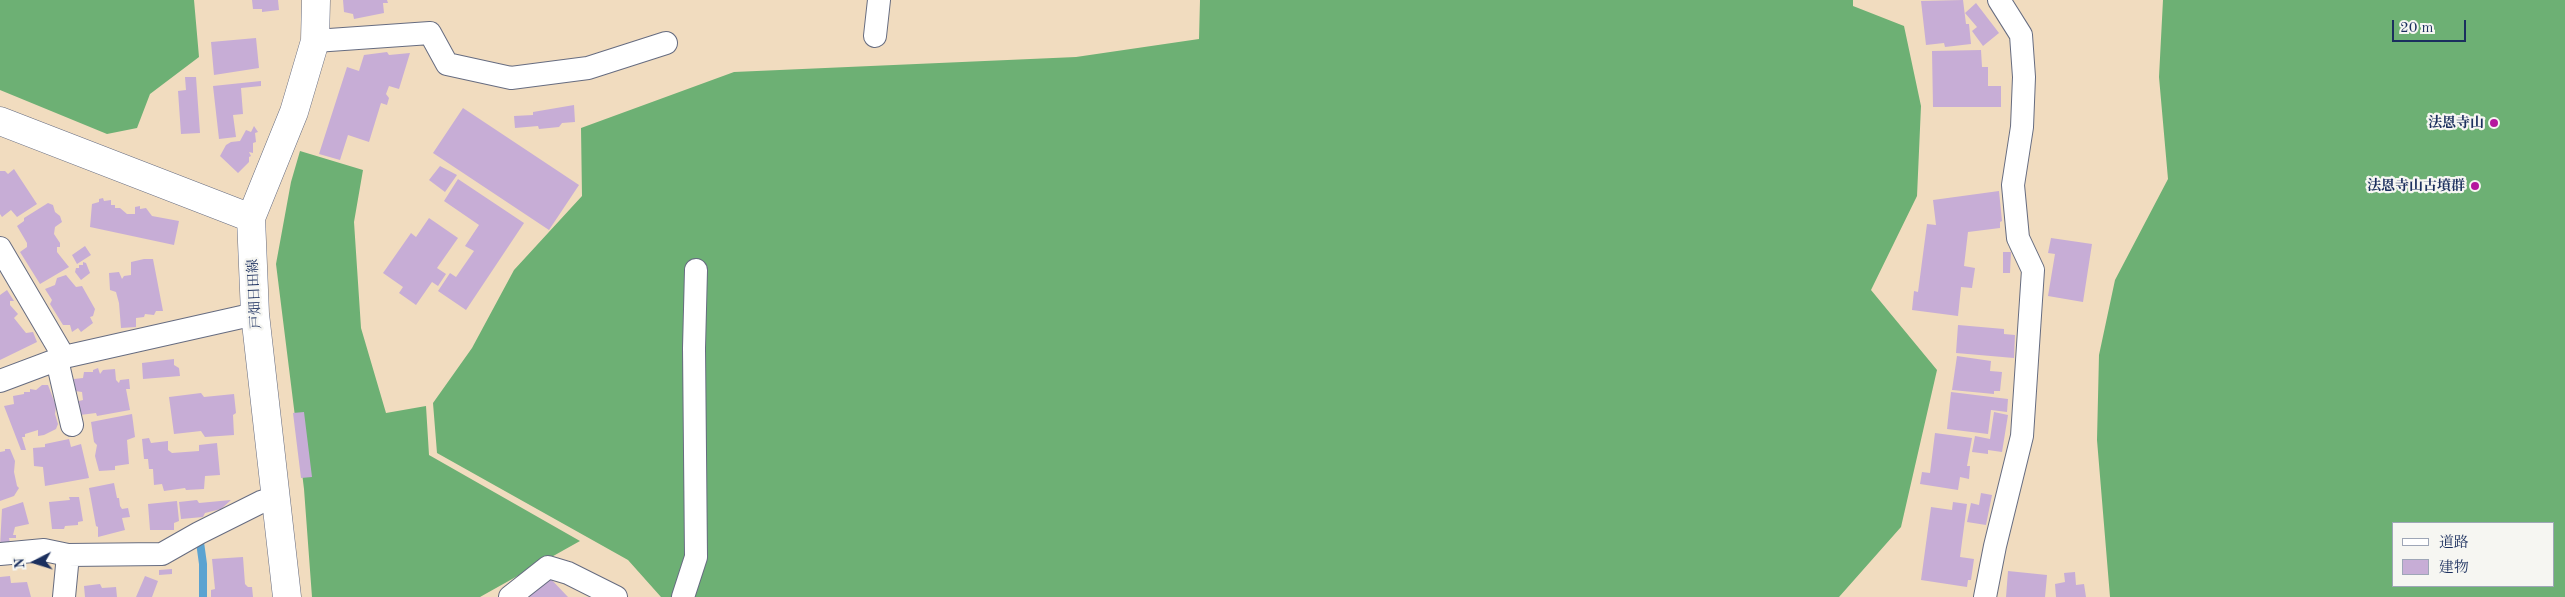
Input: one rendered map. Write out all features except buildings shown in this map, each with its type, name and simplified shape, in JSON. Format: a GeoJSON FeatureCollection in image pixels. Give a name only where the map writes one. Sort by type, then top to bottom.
{"type":"FeatureCollection","features":[{"type":"Feature","properties":{"kind":"main road","name":"戸畑日田線"},"geometry":{"type":"LineString","coordinates":[[287,597],[255,314],[251,218],[294,112],[315,41],[316,0]]}},
{"type":"Feature","properties":{"kind":"main road"},"geometry":{"type":"LineString","coordinates":[[0,121],[251,218]]}},
{"type":"Feature","properties":{"kind":"street"},"geometry":{"type":"LineString","coordinates":[[875,36],[879,0]]}},
{"type":"Feature","properties":{"kind":"street"},"geometry":{"type":"LineString","coordinates":[[1986,597],[1995,546],[2022,436],[2033,270],[2018,238],[2013,185],[2022,126],[2024,77],[2021,36],[1999,0]]}},
{"type":"Feature","properties":{"kind":"street"},"geometry":{"type":"LineString","coordinates":[[315,41],[430,33],[447,64],[511,78],[588,68],[666,43]]}},
{"type":"Feature","properties":{"kind":"street"},"geometry":{"type":"LineString","coordinates":[[0,248],[60,358],[72,425]]}},
{"type":"Feature","properties":{"kind":"street"},"geometry":{"type":"LineString","coordinates":[[683,597],[696,557],[694,348],[696,270]]}},
{"type":"Feature","properties":{"kind":"street"},"geometry":{"type":"LineString","coordinates":[[0,381],[60,358],[255,314]]}},
{"type":"Feature","properties":{"kind":"street"},"geometry":{"type":"LineString","coordinates":[[0,554],[44,550],[68,555],[162,554],[243,511],[276,497]]}},
{"type":"Feature","properties":{"kind":"street"},"geometry":{"type":"LineString","coordinates":[[64,597],[68,555]]}},
{"type":"Feature","properties":{"kind":"street"},"geometry":{"type":"LineString","coordinates":[[510,597],[548,567],[568,574],[616,597]]}},
{"type":"Feature","properties":{"kind":"green space"},"geometry":{"type":"Polygon","coordinates":[[[0,0],[194,0],[199,57],[150,94],[137,128],[107,134],[0,90],[0,0]]]}},
{"type":"Feature","properties":{"kind":"green space"},"geometry":{"type":"Polygon","coordinates":[[[1200,0],[1853,0],[1853,6],[1904,26],[1921,106],[1917,196],[1871,290],[1937,370],[1901,527],[1839,597],[661,597],[628,560],[437,453],[433,403],[472,348],[514,270],[582,196],[581,128],[734,72],[1076,57],[1199,39],[1200,0]]]}},
{"type":"Feature","properties":{"kind":"green space"},"geometry":{"type":"Polygon","coordinates":[[[2163,0],[2565,0],[2565,597],[2110,597],[2097,440],[2099,355],[2115,280],[2168,179],[2159,77],[2163,0]]]}},
{"type":"Feature","properties":{"kind":"green space"},"geometry":{"type":"Polygon","coordinates":[[[300,151],[363,170],[354,222],[361,328],[386,413],[426,406],[429,455],[580,541],[480,597],[312,597],[304,489],[276,264],[291,182],[300,151]]]}},
{"type":"Feature","properties":{"kind":"waterway"},"geometry":{"type":"LineString","coordinates":[[199,535],[203,564],[203,597]]}},
{"type":"Feature","properties":{"kind":"place","name":"法恩寺山"},"geometry":{"type":"Point","coordinates":[2494,123]}},
{"type":"Feature","properties":{"kind":"place","name":"法恩寺山古墳群"},"geometry":{"type":"Point","coordinates":[2475,186]}}]}
